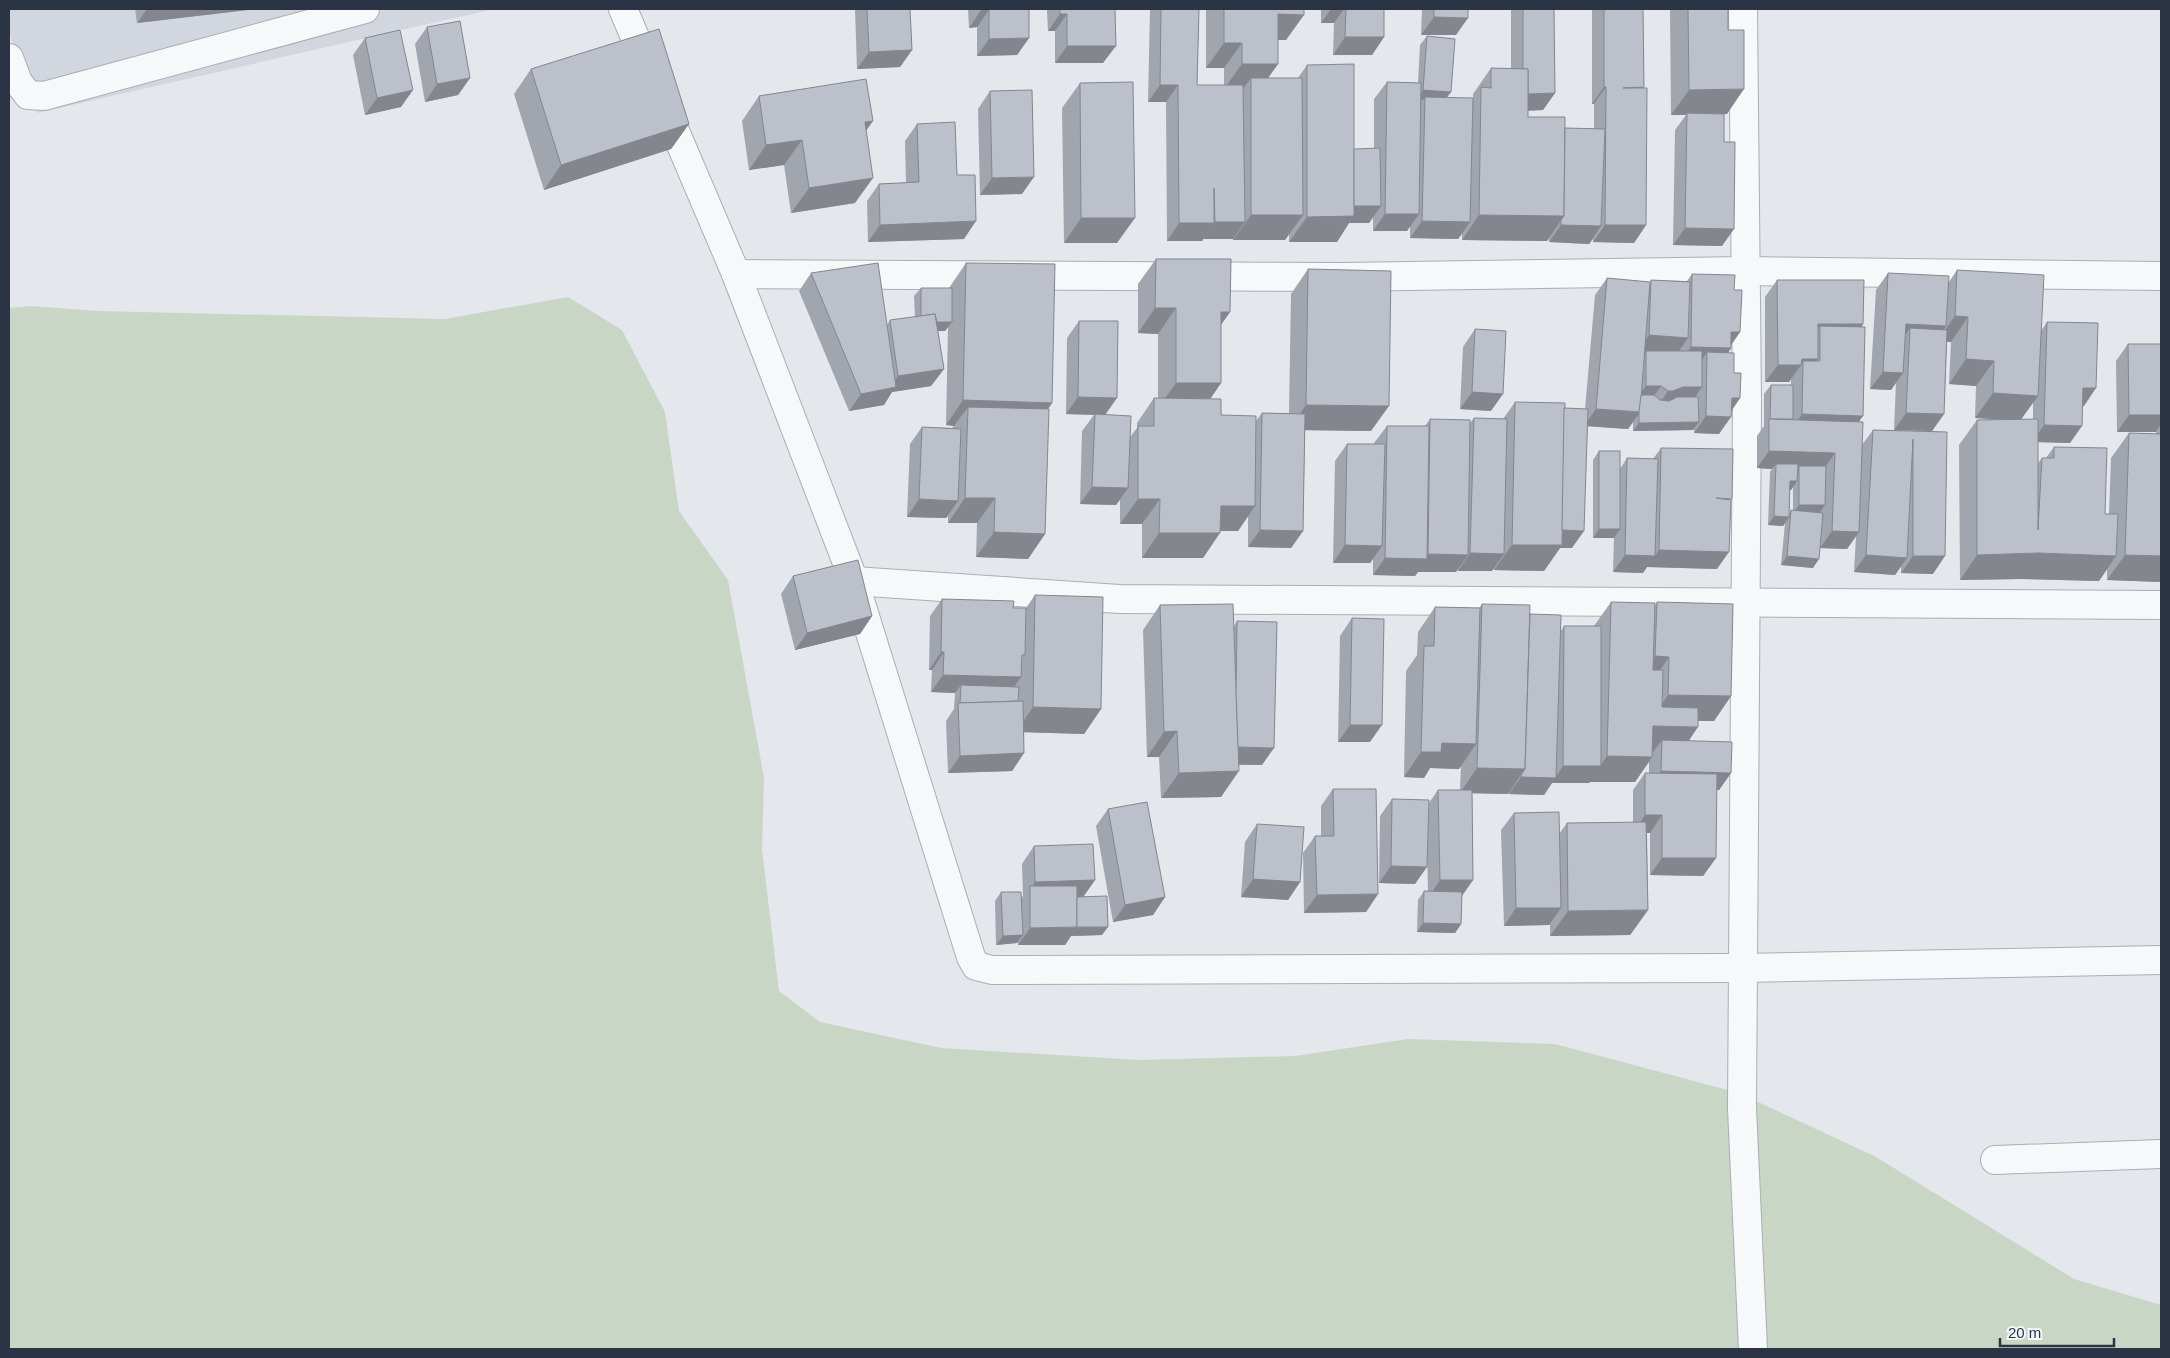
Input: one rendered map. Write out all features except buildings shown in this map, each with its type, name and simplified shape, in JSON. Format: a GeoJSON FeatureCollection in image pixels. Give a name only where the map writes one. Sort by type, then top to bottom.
{"type":"FeatureCollection","features":[{"type":"Feature","properties":{"kind":"street"},"geometry":{"type":"LineString","coordinates":[[9,58],[18,82],[28,95],[44,96],[365,9]]}},
{"type":"Feature","properties":{"kind":"street"},"geometry":{"type":"LineString","coordinates":[[623,9],[736,274],[854,581],[968,947],[976,966],[992,970],[1743,968],[2161,960]]}},
{"type":"Feature","properties":{"kind":"street"},"geometry":{"type":"LineString","coordinates":[[1743,9],[1746,271],[1742,1108],[1753,1349]]}},
{"type":"Feature","properties":{"kind":"street"},"geometry":{"type":"LineString","coordinates":[[736,274],[1342,277],[1746,271],[1836,274],[2161,276]]}},
{"type":"Feature","properties":{"kind":"street"},"geometry":{"type":"LineString","coordinates":[[854,581],[1120,599],[2161,605]]}},
{"type":"Feature","properties":{"kind":"street"},"geometry":{"type":"LineString","coordinates":[[1995,1160],[2161,1154]]}},
{"type":"Feature","properties":{"kind":"shaded area"},"geometry":{"type":"Polygon","coordinates":[[[9,9],[494,9],[37,113],[9,32],[9,9]]]}},
{"type":"Feature","properties":{"kind":"green space"},"geometry":{"type":"Polygon","coordinates":[[[568,297],[622,330],[665,412],[679,511],[728,580],[764,778],[762,850],[779,991],[820,1022],[941,1048],[1139,1060],[1295,1056],[1408,1039],[1555,1044],[1739,1093],[1876,1157],[2074,1279],[2161,1305],[2161,1349],[9,1349],[9,308],[31,306],[98,311],[445,319],[568,297]]]}}]}
